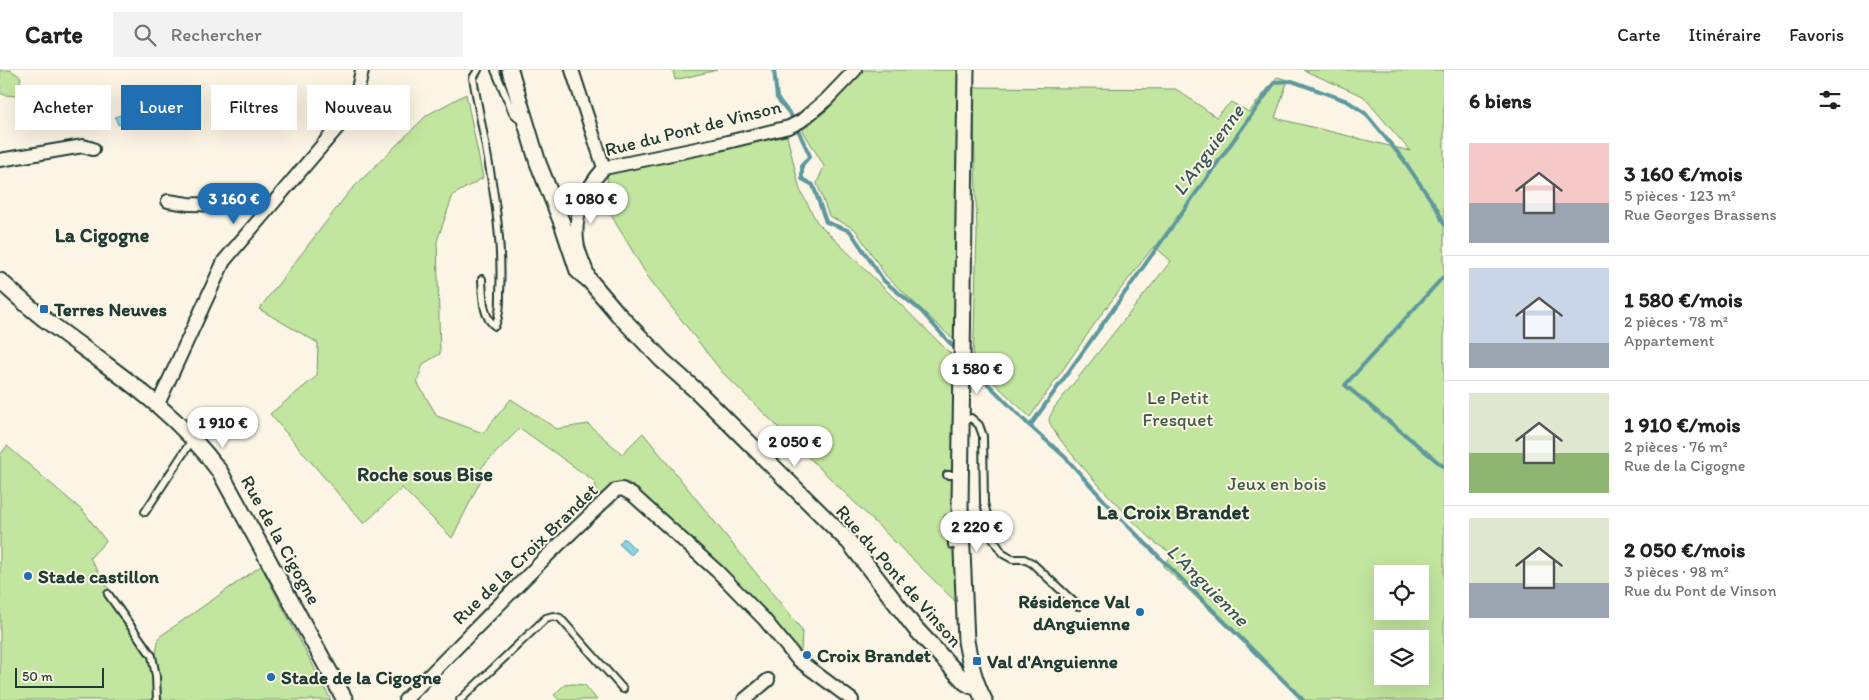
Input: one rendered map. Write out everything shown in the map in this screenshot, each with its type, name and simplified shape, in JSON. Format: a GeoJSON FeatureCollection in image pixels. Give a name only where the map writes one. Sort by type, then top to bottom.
{"type":"FeatureCollection","features":[{"type":"Feature","properties":{"kind":"street"},"geometry":{"type":"LineString","coordinates":[[158,404],[224,261],[348,115],[357,94],[362,70]]}},
{"type":"Feature","properties":{"kind":"street"},"geometry":{"type":"LineString","coordinates":[[510,70],[538,163],[562,223],[578,271],[590,281]]}},
{"type":"Feature","properties":{"kind":"street"},"geometry":{"type":"LineString","coordinates":[[572,70],[604,168]]}},
{"type":"Feature","properties":{"kind":"street","name":"Rue du Pont de Vinson"},"geometry":{"type":"LineString","coordinates":[[855,70],[826,100],[789,127],[715,145],[604,168],[593,180],[582,202],[577,225],[579,249],[590,281],[618,314],[662,360],[700,394],[849,542],[915,628],[965,682],[981,693]]}},
{"type":"Feature","properties":{"kind":"street"},"geometry":{"type":"LineString","coordinates":[[966,70],[961,422],[954,475],[962,545],[966,641],[969,659],[981,693]]}},
{"type":"Feature","properties":{"kind":"street"},"geometry":{"type":"LineString","coordinates":[[0,160],[83,146],[93,150]]}},
{"type":"Feature","properties":{"kind":"street"},"geometry":{"type":"LineString","coordinates":[[168,201],[188,204],[270,206]]}},
{"type":"Feature","properties":{"kind":"street","name":"Rue de la Cigogne"},"geometry":{"type":"LineString","coordinates":[[0,281],[40,315],[158,404],[204,449],[220,472],[346,700]]}},
{"type":"Feature","properties":{"kind":"street","name":"Rue de la Croix Brandet"},"geometry":{"type":"LineString","coordinates":[[405,700],[548,555],[616,490],[622,489],[633,495],[718,572],[764,619],[797,659],[852,700]]}},
{"type":"Feature","properties":{"kind":"street"},"geometry":{"type":"LineString","coordinates":[[744,700],[768,680]]}},
{"type":"Feature","properties":{"kind":"lane"},"geometry":{"type":"LineString","coordinates":[[478,70],[473,78],[499,231],[501,273],[499,318],[496,326],[489,322],[485,310],[482,279]]}},
{"type":"Feature","properties":{"kind":"lane"},"geometry":{"type":"LineString","coordinates":[[495,70],[513,113],[526,125]]}},
{"type":"Feature","properties":{"kind":"lane"},"geometry":{"type":"LineString","coordinates":[[961,422],[971,418],[979,425],[983,436],[984,503],[991,533],[999,549],[1003,554],[1012,559],[1024,559],[1032,562],[1078,606]]}},
{"type":"Feature","properties":{"kind":"lane"},"geometry":{"type":"LineString","coordinates":[[145,512],[193,438]]}},
{"type":"Feature","properties":{"kind":"lane"},"geometry":{"type":"LineString","coordinates":[[948,519],[952,519],[952,545],[962,545]]}},
{"type":"Feature","properties":{"kind":"lane"},"geometry":{"type":"LineString","coordinates":[[108,594],[152,656],[156,676],[157,700]]}},
{"type":"Feature","properties":{"kind":"lane"},"geometry":{"type":"LineString","coordinates":[[460,700],[546,618],[553,616],[560,618],[622,689]]}},
{"type":"Feature","properties":{"kind":"green space"},"geometry":{"type":"Polygon","coordinates":[[[0,70],[10,70],[21,77],[19,85],[15,85],[15,96],[0,93],[0,70]]]}},
{"type":"Feature","properties":{"kind":"green space"},"geometry":{"type":"Polygon","coordinates":[[[673,70],[717,70],[675,80],[673,70]]]}},
{"type":"Feature","properties":{"kind":"green space"},"geometry":{"type":"Polygon","coordinates":[[[864,70],[959,70],[955,341],[886,276],[855,229],[829,216],[817,183],[824,166],[802,129],[826,111],[864,70]]]}},
{"type":"Feature","properties":{"kind":"green space"},"geometry":{"type":"Polygon","coordinates":[[[1303,70],[1444,70],[1444,700],[1305,700],[1163,566],[1173,554],[1157,544],[1115,503],[1063,443],[1049,419],[1054,408],[1171,261],[1154,246],[1103,312],[1030,417],[973,363],[977,234],[973,87],[1176,89],[1216,117],[1231,102],[1249,112],[1277,77],[1288,80],[1275,118],[1410,151],[1363,96],[1303,70]]]}},
{"type":"Feature","properties":{"kind":"green space"},"geometry":{"type":"Polygon","coordinates":[[[466,94],[483,178],[453,195],[437,241],[440,354],[423,364],[417,382],[437,416],[483,433],[511,399],[557,429],[588,424],[622,454],[643,433],[802,630],[801,652],[753,600],[628,482],[612,484],[599,496],[594,481],[520,428],[481,468],[485,472],[452,538],[402,488],[364,524],[270,414],[317,376],[318,343],[259,309],[349,192],[427,115],[466,94]]]}},
{"type":"Feature","properties":{"kind":"green space"},"geometry":{"type":"Polygon","coordinates":[[[787,136],[800,190],[817,222],[958,361],[953,445],[956,602],[722,372],[648,277],[608,210],[607,174],[787,136]]]}},
{"type":"Feature","properties":{"kind":"green space"},"geometry":{"type":"Polygon","coordinates":[[[7,446],[84,512],[106,541],[90,558],[106,585],[156,654],[159,637],[261,566],[331,700],[0,700],[0,455],[7,446]]]}},
{"type":"Feature","properties":{"kind":"green space"},"geometry":{"type":"Polygon","coordinates":[[[564,685],[585,685],[597,700],[559,700],[554,695],[564,685]]]}},
{"type":"Feature","properties":{"kind":"water"},"geometry":{"type":"Polygon","coordinates":[[[121,115],[121,124],[118,125],[115,117],[121,115]]]}},
{"type":"Feature","properties":{"kind":"water"},"geometry":{"type":"Polygon","coordinates":[[[624,538],[636,550],[631,555],[619,544],[624,538]]]}},
{"type":"Feature","properties":{"kind":"waterway","name":"L'Anguienne"},"geometry":{"type":"LineString","coordinates":[[774,70],[777,98],[791,115],[810,156],[802,165],[802,179],[813,185],[826,222],[850,231],[884,281],[921,311],[957,351]]}},
{"type":"Feature","properties":{"kind":"waterway","name":"L'Anguienne"},"geometry":{"type":"LineString","coordinates":[[1030,426],[1275,82],[1292,81],[1347,101],[1365,113],[1403,159],[1437,209],[1444,224]]}},
{"type":"Feature","properties":{"kind":"waterway","name":"L'Anguienne"},"geometry":{"type":"LineString","coordinates":[[1444,276],[1345,385],[1444,467]]}},
{"type":"Feature","properties":{"kind":"waterway","name":"L'Anguienne"},"geometry":{"type":"LineString","coordinates":[[966,362],[1030,426],[1065,457],[1119,517],[1303,700]]}},
{"type":"Feature","properties":{"kind":"place","name":"Terres Neuves"},"geometry":{"type":"Point","coordinates":[44,309]}},
{"type":"Feature","properties":{"kind":"place","name":"Stade castillon"},"geometry":{"type":"Point","coordinates":[28,576]}},
{"type":"Feature","properties":{"kind":"place","name":"Résidence Val dAnguienne"},"geometry":{"type":"Point","coordinates":[1140,612]}},
{"type":"Feature","properties":{"kind":"place","name":"Croix Brandet"},"geometry":{"type":"Point","coordinates":[807,655]}},
{"type":"Feature","properties":{"kind":"place","name":"Val d'Anguienne"},"geometry":{"type":"Point","coordinates":[977,661]}},
{"type":"Feature","properties":{"kind":"place","name":"Stade de la Cigogne"},"geometry":{"type":"Point","coordinates":[271,677]}},
{"type":"Feature","properties":{"kind":"district","name":"La Cigogne"},"geometry":{"type":"Point","coordinates":[102,235]}},
{"type":"Feature","properties":{"kind":"district","name":"Roche sous Bise"},"geometry":{"type":"Point","coordinates":[425,474]}},
{"type":"Feature","properties":{"kind":"district","name":"La Croix Brandet"},"geometry":{"type":"Point","coordinates":[1173,511]}},
{"type":"Feature","properties":{"kind":"park label","name":"Le Petit Fresquet"},"geometry":{"type":"Point","coordinates":[1178,408]}},
{"type":"Feature","properties":{"kind":"park label","name":"Jeux en bois"},"geometry":{"type":"Point","coordinates":[1277,483]}}]}
